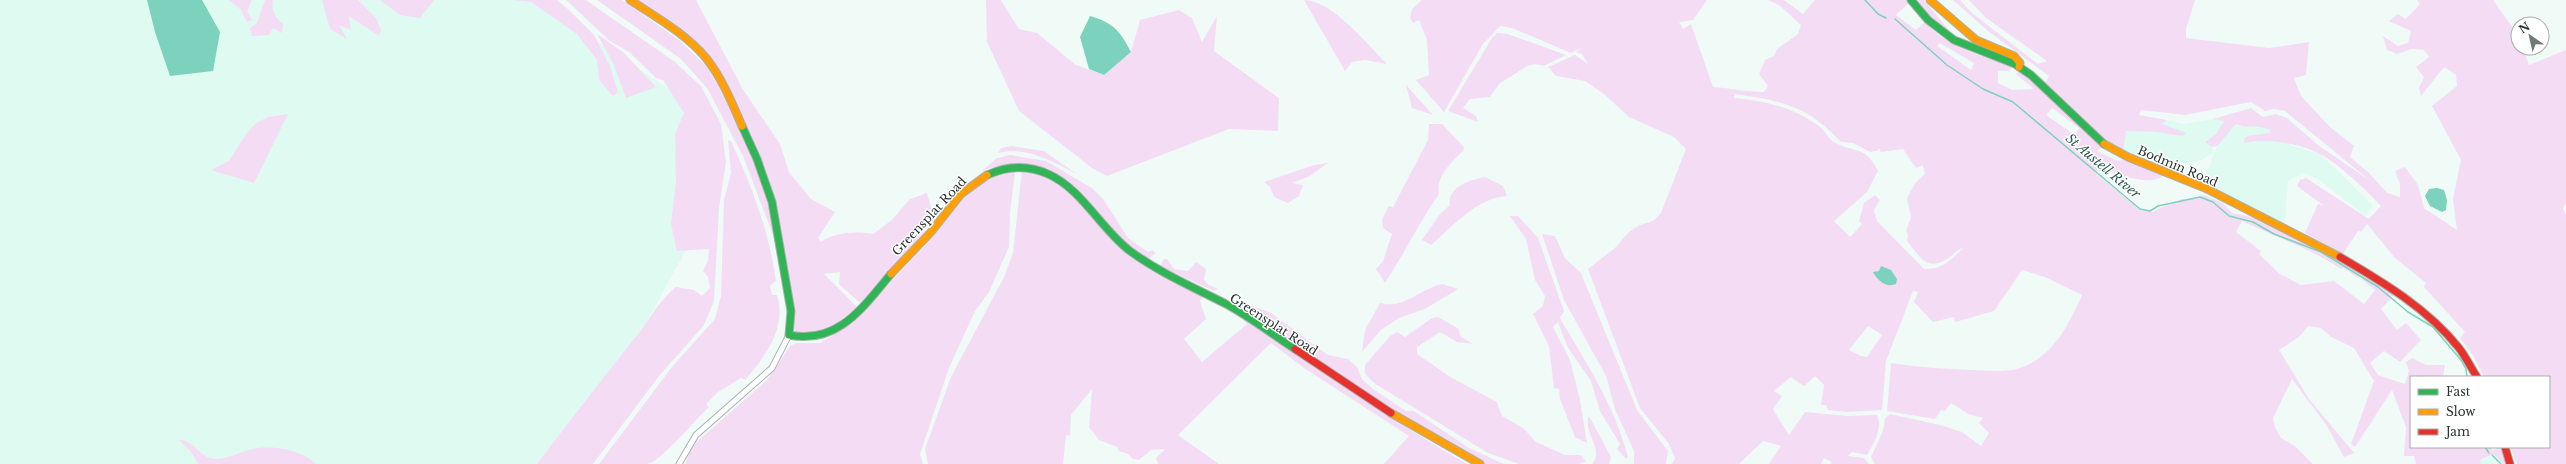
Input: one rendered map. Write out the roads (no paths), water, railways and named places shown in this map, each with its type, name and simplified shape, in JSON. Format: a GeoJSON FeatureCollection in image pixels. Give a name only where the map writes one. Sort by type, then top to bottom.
{"type":"FeatureCollection","features":[{"type":"Feature","properties":{"kind":"street"},"geometry":{"type":"LineString","coordinates":[[630,0],[675,30],[705,57],[719,78],[734,106],[758,159],[772,202],[791,311],[789,335],[772,368],[696,435],[679,464]]}},
{"type":"Feature","properties":{"kind":"street","name":"Bodmin Road"},"geometry":{"type":"LineString","coordinates":[[1911,0],[1930,25],[1951,40],[2019,67],[2116,152],[2201,186],[2233,204],[2322,246],[2365,273],[2413,306],[2446,333],[2459,347],[2476,376]]}},
{"type":"Feature","properties":{"kind":"street"},"geometry":{"type":"LineString","coordinates":[[1930,0],[1976,40],[2014,56],[2020,63],[2019,67]]}},
{"type":"Feature","properties":{"kind":"street","name":"Greensplat Road"},"geometry":{"type":"LineString","coordinates":[[789,335],[799,339],[825,335],[862,308],[896,268],[924,241],[965,190],[978,179],[996,171],[1016,167],[1030,168],[1044,171],[1065,185],[1086,204],[1120,243],[1143,260],[1179,282],[1239,311],[1377,404],[1480,464]]}},
{"type":"Feature","properties":{"kind":"street"},"geometry":{"type":"LineString","coordinates":[[2505,448],[2510,464]]}},
{"type":"Feature","properties":{"kind":"waterway","name":"St Austell River"},"geometry":{"type":"LineString","coordinates":[[1865,0],[1878,14],[1886,18]]}},
{"type":"Feature","properties":{"kind":"waterway","name":"St Austell River"},"geometry":{"type":"LineString","coordinates":[[1895,19],[1947,65],[1983,89],[2013,102],[2140,209],[2150,211],[2158,206],[2200,197],[2213,202],[2229,216],[2253,222],[2274,234],[2321,252],[2378,287],[2408,312],[2433,327],[2461,360],[2466,369],[2467,376]]}},
{"type":"Feature","properties":{"kind":"waterway","name":"St Austell River"},"geometry":{"type":"LineString","coordinates":[[2486,448],[2489,453]]}},
{"type":"Feature","properties":{"kind":"waterway","name":"St Austell River"},"geometry":{"type":"LineString","coordinates":[[2492,455],[2501,464]]}}]}
